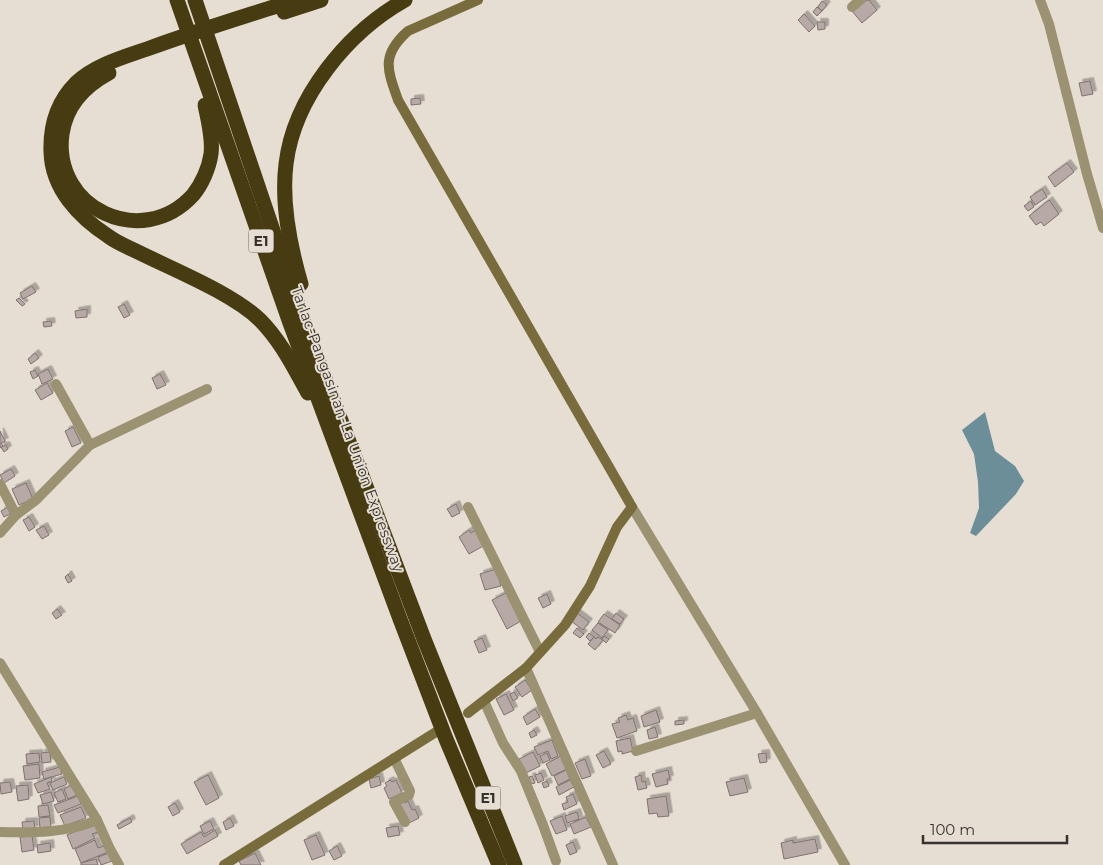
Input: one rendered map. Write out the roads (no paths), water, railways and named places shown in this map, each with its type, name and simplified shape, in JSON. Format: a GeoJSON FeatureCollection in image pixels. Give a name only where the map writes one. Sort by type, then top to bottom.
{"type":"FeatureCollection","features":[{"type":"Feature","properties":{"kind":"highway","name":"Tarlac-Pangasinan-La Union Expressway"},"geometry":{"type":"LineString","coordinates":[[177,0],[290,323],[400,619],[446,739],[500,865]]}},
{"type":"Feature","properties":{"kind":"highway","name":"Tarlac-Pangasinan-La Union Expressway"},"geometry":{"type":"LineString","coordinates":[[195,0],[307,331],[431,657],[515,865]]}},
{"type":"Feature","properties":{"kind":"highway"},"geometry":{"type":"LineString","coordinates":[[221,29],[295,0]]}},
{"type":"Feature","properties":{"kind":"highway"},"geometry":{"type":"LineString","coordinates":[[321,0],[121,58],[92,71],[77,82],[63,99],[57,109],[50,137],[51,158],[56,179],[66,198],[84,218],[109,237],[204,284],[233,300],[260,320],[281,344],[314,403],[325,417]]}},
{"type":"Feature","properties":{"kind":"highway"},"geometry":{"type":"LineString","coordinates":[[307,331],[309,312],[290,241],[286,216],[286,162],[294,130],[307,101],[322,76],[340,53],[366,29],[405,0]]}},
{"type":"Feature","properties":{"kind":"highway"},"geometry":{"type":"LineString","coordinates":[[167,46],[108,74],[92,84],[79,96],[67,114],[61,144],[66,174],[76,191],[108,215],[130,221],[158,218],[185,203],[200,187],[211,153],[210,134],[199,65]]}},
{"type":"Feature","properties":{"kind":"street"},"geometry":{"type":"LineString","coordinates":[[478,0],[408,31],[401,37],[391,50],[388,66],[398,100],[632,507],[845,865]]}},
{"type":"Feature","properties":{"kind":"street"},"geometry":{"type":"LineString","coordinates":[[1040,0],[1049,24],[1087,174],[1103,228]]}},
{"type":"Feature","properties":{"kind":"street"},"geometry":{"type":"LineString","coordinates":[[56,384],[90,445]]}},
{"type":"Feature","properties":{"kind":"street"},"geometry":{"type":"LineString","coordinates":[[0,533],[16,515],[36,500],[90,445],[207,389]]}},
{"type":"Feature","properties":{"kind":"street"},"geometry":{"type":"LineString","coordinates":[[0,484],[16,515]]}},
{"type":"Feature","properties":{"kind":"street"},"geometry":{"type":"LineString","coordinates":[[468,507],[540,652]]}},
{"type":"Feature","properties":{"kind":"street"},"geometry":{"type":"LineString","coordinates":[[468,713],[526,668],[565,625],[590,586],[617,527],[632,507]]}},
{"type":"Feature","properties":{"kind":"street"},"geometry":{"type":"LineString","coordinates":[[0,663],[97,820],[110,849],[120,865]]}},
{"type":"Feature","properties":{"kind":"street"},"geometry":{"type":"LineString","coordinates":[[526,668],[614,865]]}},
{"type":"Feature","properties":{"kind":"street"},"geometry":{"type":"LineString","coordinates":[[484,701],[503,743],[521,771],[556,861]]}},
{"type":"Feature","properties":{"kind":"street"},"geometry":{"type":"LineString","coordinates":[[636,751],[756,713]]}},
{"type":"Feature","properties":{"kind":"street"},"geometry":{"type":"LineString","coordinates":[[224,865],[436,732]]}},
{"type":"Feature","properties":{"kind":"street"},"geometry":{"type":"LineString","coordinates":[[394,758],[410,791],[409,795],[394,802],[406,822]]}},
{"type":"Feature","properties":{"kind":"street"},"geometry":{"type":"LineString","coordinates":[[0,832],[54,830],[77,827],[97,820]]}},
{"type":"Feature","properties":{"kind":"water"},"geometry":{"type":"Polygon","coordinates":[[[985,412],[995,451],[1015,466],[1024,481],[1016,494],[976,536],[970,533],[979,508],[978,482],[974,454],[962,430],[985,412]]]}}]}
